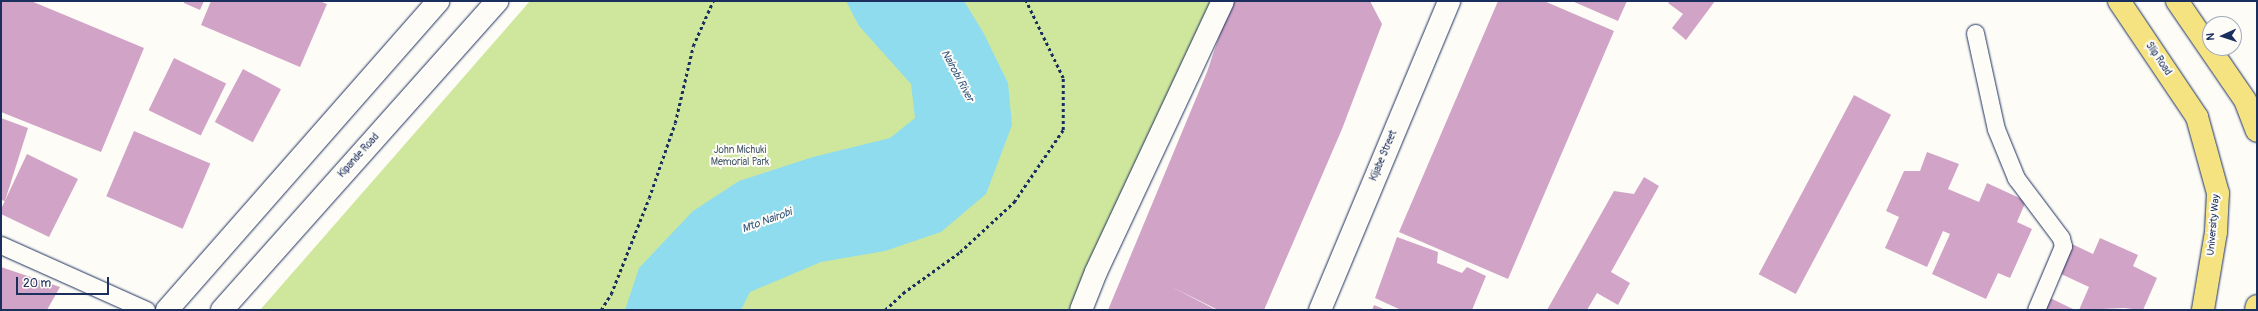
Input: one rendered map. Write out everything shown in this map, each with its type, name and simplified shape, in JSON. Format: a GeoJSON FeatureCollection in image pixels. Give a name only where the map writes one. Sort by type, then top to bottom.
{"type":"FeatureCollection","features":[{"type":"Feature","properties":{"kind":"highway","name":"Slip Road"},"geometry":{"type":"LineString","coordinates":[[2119,1],[2198,117]]}},
{"type":"Feature","properties":{"kind":"highway"},"geometry":{"type":"LineString","coordinates":[[2177,1],[2246,100],[2257,130]]}},
{"type":"Feature","properties":{"kind":"highway","name":"University Way"},"geometry":{"type":"LineString","coordinates":[[2198,117],[2218,193],[2216,232],[2203,310]]}},
{"type":"Feature","properties":{"kind":"highway"},"geometry":{"type":"LineString","coordinates":[[2256,310],[2257,306]]}},
{"type":"Feature","properties":{"kind":"main road"},"geometry":{"type":"LineString","coordinates":[[167,310],[438,1]]}},
{"type":"Feature","properties":{"kind":"main road","name":"Kipande Road"},"geometry":{"type":"LineString","coordinates":[[222,310],[497,1]]}},
{"type":"Feature","properties":{"kind":"main road"},"geometry":{"type":"LineString","coordinates":[[1081,310],[1096,272],[1223,1]]}},
{"type":"Feature","properties":{"kind":"main road","name":"Kijabe Street"},"geometry":{"type":"LineString","coordinates":[[1320,310],[1449,1]]}},
{"type":"Feature","properties":{"kind":"lane"},"geometry":{"type":"LineString","coordinates":[[1975,33],[1996,128],[2016,178],[2061,238],[2063,246],[2036,310]]}},
{"type":"Feature","properties":{"kind":"lane"},"geometry":{"type":"LineString","coordinates":[[1,245],[146,310]]}},
{"type":"Feature","properties":{"kind":"path"},"geometry":{"type":"LineString","coordinates":[[601,310],[611,294],[649,198],[675,123],[693,46],[713,1]]}},
{"type":"Feature","properties":{"kind":"path"},"geometry":{"type":"LineString","coordinates":[[885,310],[903,293],[960,252],[1014,202],[1063,130],[1063,78],[1026,1]]}},
{"type":"Feature","properties":{"kind":"green space","name":"John Michuki Memorial Park"},"geometry":{"type":"Polygon","coordinates":[[[530,1],[1220,1],[1081,310],[260,310],[530,1]]]}},
{"type":"Feature","properties":{"kind":"water"},"geometry":{"type":"Polygon","coordinates":[[[846,1],[964,1],[983,32],[1008,83],[1012,125],[986,194],[941,232],[885,251],[821,262],[750,292],[741,310],[625,310],[639,268],[693,211],[739,181],[813,157],[890,138],[915,118],[911,84],[859,26],[846,1]]]}},
{"type":"Feature","properties":{"kind":"building"},"geometry":{"type":"Polygon","coordinates":[[[1,1],[31,1],[144,48],[101,152],[1,112],[1,1]]]}},
{"type":"Feature","properties":{"kind":"building"},"geometry":{"type":"Polygon","coordinates":[[[184,1],[204,1],[200,10],[184,3],[184,1]]]}},
{"type":"Feature","properties":{"kind":"building"},"geometry":{"type":"Polygon","coordinates":[[[211,1],[319,1],[327,4],[300,67],[201,25],[211,1]]]}},
{"type":"Feature","properties":{"kind":"building"},"geometry":{"type":"Polygon","coordinates":[[[1231,1],[1370,1],[1382,24],[1342,129],[1264,310],[1218,310],[1170,286],[1216,310],[1108,310],[1207,72],[1231,1]]]}},
{"type":"Feature","properties":{"kind":"building"},"geometry":{"type":"Polygon","coordinates":[[[1498,1],[1544,1],[1614,31],[1508,279],[1399,232],[1498,1]]]}},
{"type":"Feature","properties":{"kind":"building"},"geometry":{"type":"Polygon","coordinates":[[[1572,1],[1627,1],[1618,21],[1572,1]]]}},
{"type":"Feature","properties":{"kind":"building"},"geometry":{"type":"Polygon","coordinates":[[[1670,1],[1715,1],[1686,40],[1672,28],[1683,14],[1668,3],[1670,1]]]}},
{"type":"Feature","properties":{"kind":"building"},"geometry":{"type":"Polygon","coordinates":[[[174,58],[226,83],[201,136],[149,110],[174,58]]]}},
{"type":"Feature","properties":{"kind":"building"},"geometry":{"type":"Polygon","coordinates":[[[243,69],[281,89],[253,142],[215,122],[243,69]]]}},
{"type":"Feature","properties":{"kind":"building"},"geometry":{"type":"Polygon","coordinates":[[[1854,95],[1891,115],[1796,294],[1759,274],[1854,95]]]}},
{"type":"Feature","properties":{"kind":"building"},"geometry":{"type":"Polygon","coordinates":[[[1,118],[28,128],[5,201],[1,200],[1,118]]]}},
{"type":"Feature","properties":{"kind":"building"},"geometry":{"type":"Polygon","coordinates":[[[134,131],[210,163],[183,229],[106,196],[134,131]]]}},
{"type":"Feature","properties":{"kind":"building"},"geometry":{"type":"Polygon","coordinates":[[[1927,152],[1959,164],[1948,189],[1979,202],[1987,183],[2026,201],[2017,222],[2032,229],[2010,278],[1998,273],[1986,299],[1932,274],[1950,234],[1943,231],[1927,267],[1885,248],[1899,217],[1886,211],[1904,171],[1920,171],[1927,152]]]}},
{"type":"Feature","properties":{"kind":"building"},"geometry":{"type":"Polygon","coordinates":[[[27,154],[78,179],[49,237],[1,214],[1,209],[27,154]]]}},
{"type":"Feature","properties":{"kind":"building"},"geometry":{"type":"Polygon","coordinates":[[[1644,177],[1659,186],[1611,272],[1630,283],[1618,305],[1597,293],[1587,310],[1547,310],[1614,191],[1634,194],[1644,177]]]}},
{"type":"Feature","properties":{"kind":"building"},"geometry":{"type":"Polygon","coordinates":[[[1397,237],[1438,252],[1437,263],[1462,273],[1467,267],[1486,276],[1472,310],[1401,310],[1375,298],[1397,237]]]}},
{"type":"Feature","properties":{"kind":"building"},"geometry":{"type":"Polygon","coordinates":[[[2100,238],[2138,255],[2133,266],[2157,278],[2143,310],[2124,308],[2079,310],[2089,287],[2059,273],[2072,244],[2093,254],[2100,238]]]}},
{"type":"Feature","properties":{"kind":"building"},"geometry":{"type":"Polygon","coordinates":[[[1,267],[60,287],[47,310],[1,310],[1,267]]]}},
{"type":"Feature","properties":{"kind":"building"},"geometry":{"type":"Polygon","coordinates":[[[2046,296],[2075,310],[2040,310],[2046,296]]]}},
{"type":"Feature","properties":{"kind":"building"},"geometry":{"type":"Polygon","coordinates":[[[1374,305],[1386,310],[1372,310],[1374,305]]]}},
{"type":"Feature","properties":{"kind":"water label","name":"Nairobi River"},"geometry":{"type":"Point","coordinates":[957,76]}},
{"type":"Feature","properties":{"kind":"water label","name":"Mto Nairobi"},"geometry":{"type":"Point","coordinates":[767,221]}}]}
